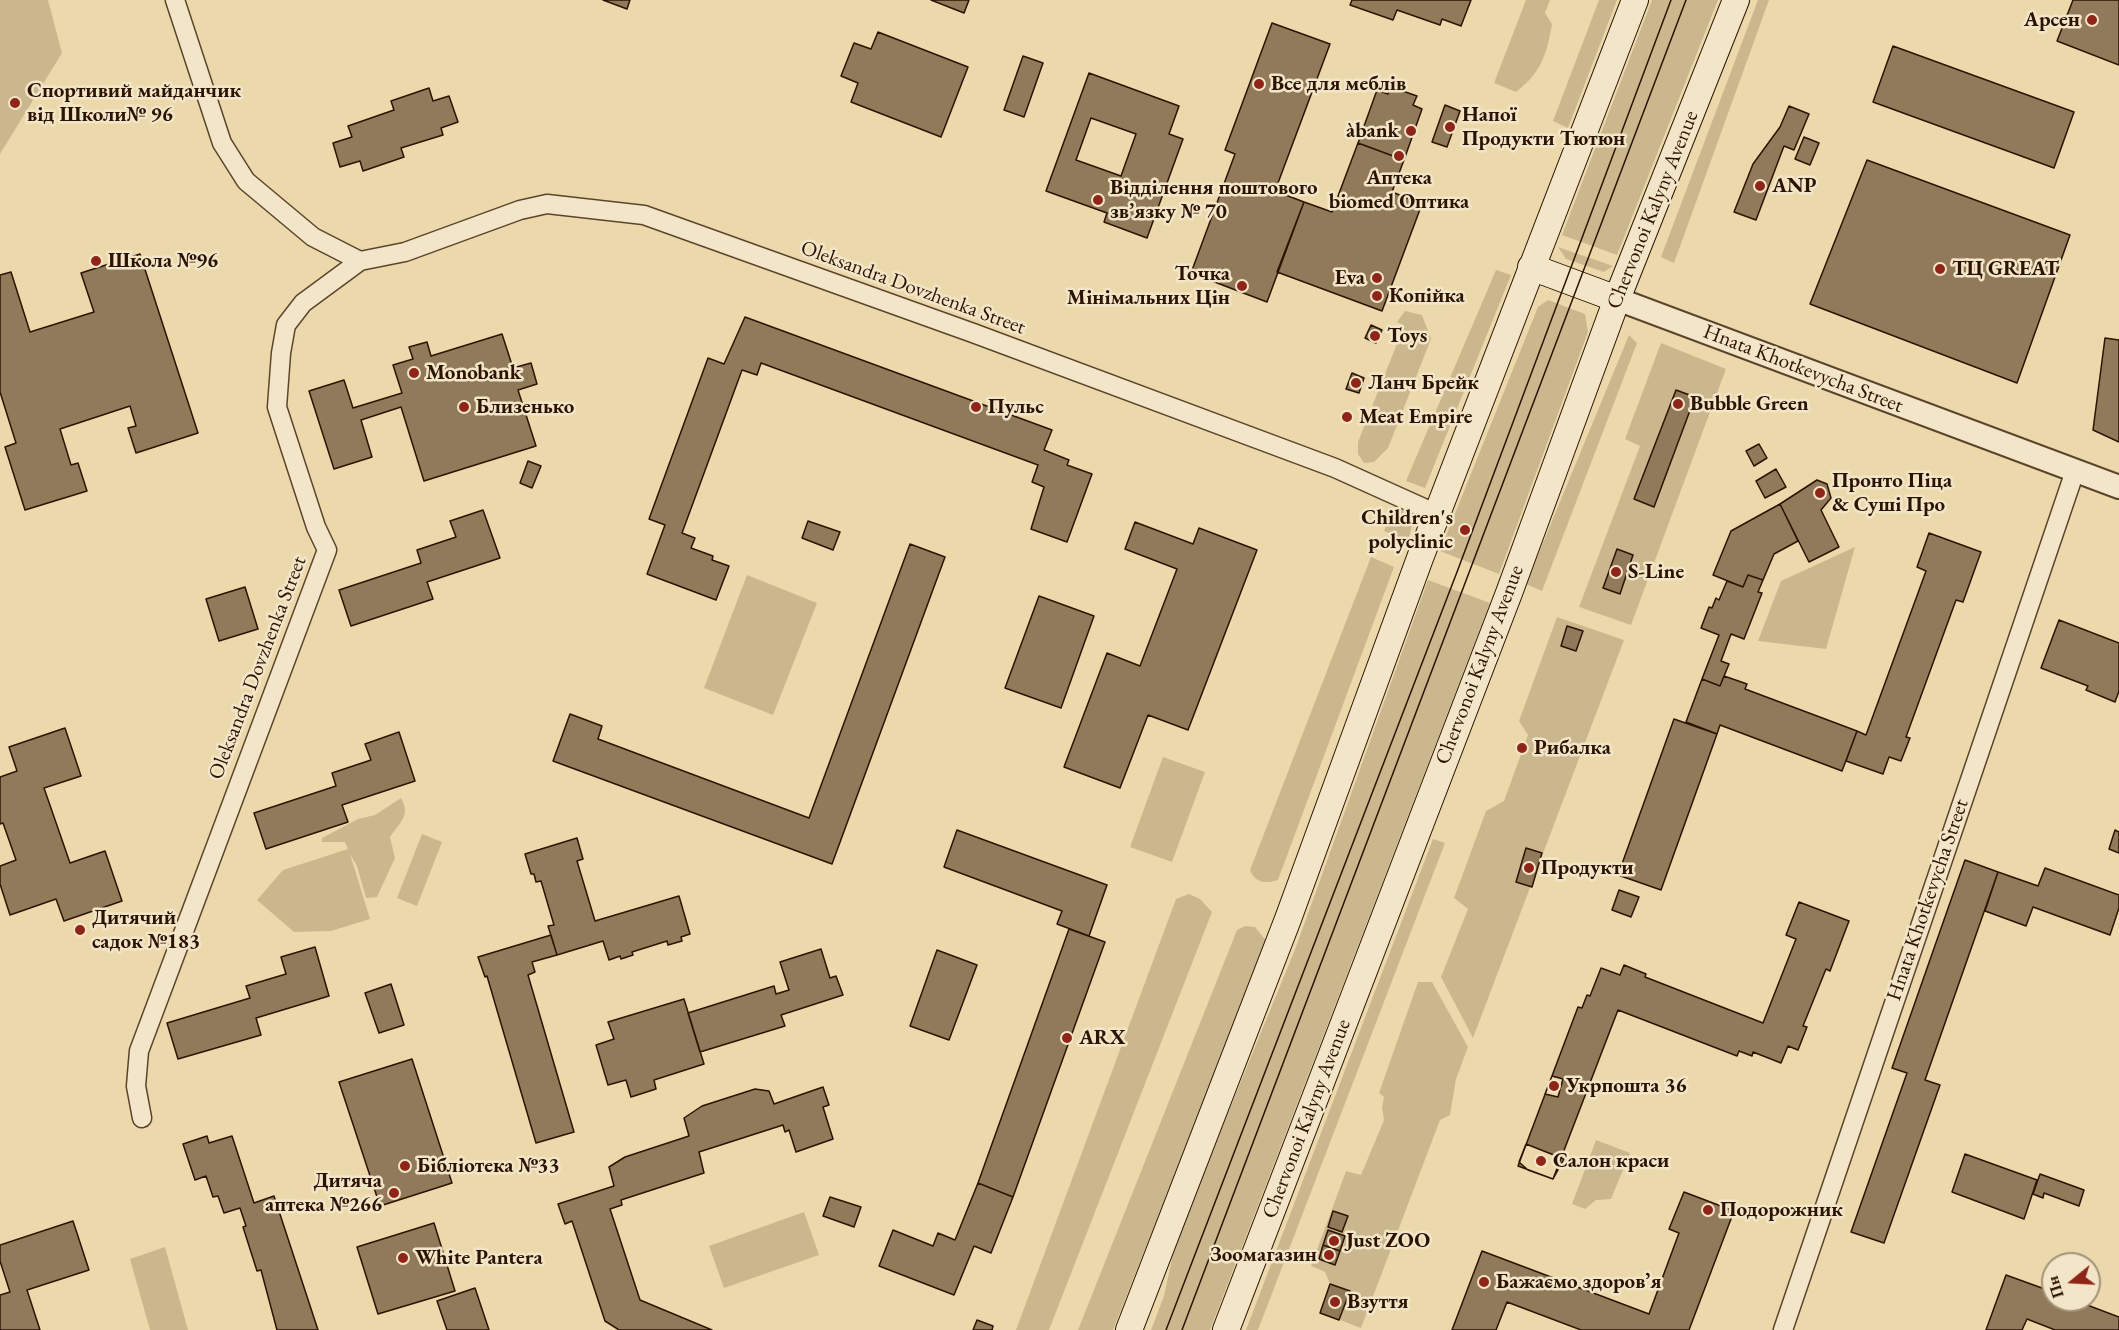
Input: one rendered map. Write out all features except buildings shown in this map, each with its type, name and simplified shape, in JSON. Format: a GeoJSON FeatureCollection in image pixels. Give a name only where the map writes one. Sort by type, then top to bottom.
{"type":"FeatureCollection","features":[{"type":"Feature","properties":{"kind":"main road"},"geometry":{"type":"LineString","coordinates":[[1129,1330],[1288,919],[1437,514],[1635,0]]}},
{"type":"Feature","properties":{"kind":"main road","name":"Chervonoi Kalyny Avenue"},"geometry":{"type":"LineString","coordinates":[[1226,1330],[1509,592],[1617,299],[1736,0]]}},
{"type":"Feature","properties":{"kind":"main road","name":"Hnata Khotkevycha Street"},"geometry":{"type":"LineString","coordinates":[[1531,267],[1617,299]]}},
{"type":"Feature","properties":{"kind":"street"},"geometry":{"type":"LineString","coordinates":[[175,0],[222,143],[246,181],[313,237],[360,261]]}},
{"type":"Feature","properties":{"kind":"street","name":"Oleksandra Dovzhenka Street"},"geometry":{"type":"LineString","coordinates":[[142,1118],[136,1086],[138,1051],[327,550],[316,527],[277,406],[281,353],[286,325],[303,303],[360,261],[405,252],[520,210],[547,204],[644,215],[973,333],[1335,468],[1437,514]]}},
{"type":"Feature","properties":{"kind":"street","name":"Hnata Khotkevycha Street"},"geometry":{"type":"LineString","coordinates":[[1617,299],[2119,487]]}},
{"type":"Feature","properties":{"kind":"street","name":"Hnata Khotkevycha Street"},"geometry":{"type":"LineString","coordinates":[[1783,1330],[2075,471]]}},
{"type":"Feature","properties":{"kind":"shaded area","name":"Спортивий майданчик від Школи№ 96"},"geometry":{"type":"Polygon","coordinates":[[[0,0],[48,0],[62,53],[0,154],[0,0]]]}},
{"type":"Feature","properties":{"kind":"shaded area"},"geometry":{"type":"Polygon","coordinates":[[[1526,0],[1550,0],[1545,13],[1552,24],[1542,62],[1525,85],[1516,92],[1494,83],[1526,0]]]}},
{"type":"Feature","properties":{"kind":"shaded area"},"geometry":{"type":"Polygon","coordinates":[[[1599,0],[1617,0],[1568,128],[1553,121],[1599,0]]]}},
{"type":"Feature","properties":{"kind":"shaded area"},"geometry":{"type":"Polygon","coordinates":[[[1652,0],[1718,0],[1617,255],[1562,235],[1652,0]]]}},
{"type":"Feature","properties":{"kind":"shaded area"},"geometry":{"type":"Polygon","coordinates":[[[1758,0],[1769,0],[1674,263],[1661,257],[1758,0]]]}},
{"type":"Feature","properties":{"kind":"shaded area"},"geometry":{"type":"Polygon","coordinates":[[[1558,247],[1613,266],[1604,272],[1566,259],[1558,247]]]}},
{"type":"Feature","properties":{"kind":"shaded area"},"geometry":{"type":"Polygon","coordinates":[[[1496,270],[1511,275],[1425,488],[1406,481],[1496,270]]]}},
{"type":"Feature","properties":{"kind":"shaded area"},"geometry":{"type":"Polygon","coordinates":[[[1548,300],[1585,314],[1588,332],[1499,574],[1440,551],[1538,307],[1548,300]]]}},
{"type":"Feature","properties":{"kind":"shaded area"},"geometry":{"type":"Polygon","coordinates":[[[1405,311],[1422,315],[1431,339],[1388,448],[1374,462],[1364,463],[1358,454],[1358,442],[1404,326],[1397,322],[1405,311]]]}},
{"type":"Feature","properties":{"kind":"shaded area"},"geometry":{"type":"Polygon","coordinates":[[[1629,335],[1637,343],[1542,591],[1526,584],[1629,335]]]}},
{"type":"Feature","properties":{"kind":"shaded area"},"geometry":{"type":"Polygon","coordinates":[[[1661,343],[1726,369],[1631,625],[1579,607],[1640,446],[1625,439],[1661,343]]]}},
{"type":"Feature","properties":{"kind":"shaded area"},"geometry":{"type":"Polygon","coordinates":[[[1400,506],[1415,514],[1408,541],[1384,531],[1393,511],[1400,506]]]}},
{"type":"Feature","properties":{"kind":"shaded area"},"geometry":{"type":"Polygon","coordinates":[[[1855,547],[1826,649],[1758,641],[1781,581],[1855,547]]]}},
{"type":"Feature","properties":{"kind":"shaded area"},"geometry":{"type":"Polygon","coordinates":[[[1371,557],[1394,567],[1278,880],[1269,882],[1258,880],[1250,870],[1371,557]]]}},
{"type":"Feature","properties":{"kind":"shaded area"},"geometry":{"type":"Polygon","coordinates":[[[747,575],[817,603],[773,715],[704,688],[747,575]]]}},
{"type":"Feature","properties":{"kind":"shaded area"},"geometry":{"type":"Polygon","coordinates":[[[1428,580],[1490,603],[1210,1330],[1151,1330],[1164,1296],[1176,1240],[1296,947],[1428,580]]]}},
{"type":"Feature","properties":{"kind":"shaded area"},"geometry":{"type":"Polygon","coordinates":[[[1557,617],[1624,640],[1473,1038],[1441,977],[1468,909],[1454,898],[1486,811],[1504,801],[1528,735],[1519,721],[1557,617]]]}},
{"type":"Feature","properties":{"kind":"shaded area"},"geometry":{"type":"Polygon","coordinates":[[[1163,757],[1205,772],[1172,862],[1130,847],[1163,757]]]}},
{"type":"Feature","properties":{"kind":"shaded area"},"geometry":{"type":"Polygon","coordinates":[[[401,798],[405,814],[390,837],[395,858],[377,897],[366,898],[357,866],[350,854],[370,919],[331,931],[294,932],[257,900],[283,870],[348,849],[345,842],[322,842],[322,838],[358,819],[375,815],[401,798]]]}},
{"type":"Feature","properties":{"kind":"shaded area"},"geometry":{"type":"Polygon","coordinates":[[[422,834],[442,842],[417,906],[397,898],[422,834]]]}},
{"type":"Feature","properties":{"kind":"shaded area"},"geometry":{"type":"Polygon","coordinates":[[[1433,839],[1445,843],[1258,1330],[1246,1330],[1433,839]]]}},
{"type":"Feature","properties":{"kind":"shaded area"},"geometry":{"type":"Polygon","coordinates":[[[1189,894],[1200,899],[1212,912],[1049,1330],[1016,1330],[1176,899],[1189,894]]]}},
{"type":"Feature","properties":{"kind":"shaded area"},"geometry":{"type":"Polygon","coordinates":[[[1245,926],[1255,927],[1267,942],[1113,1330],[1078,1330],[1237,930],[1245,926]]]}},
{"type":"Feature","properties":{"kind":"shaded area"},"geometry":{"type":"Polygon","coordinates":[[[1418,982],[1432,982],[1468,1047],[1456,1079],[1450,1115],[1440,1120],[1361,1328],[1340,1320],[1350,1291],[1330,1284],[1325,1272],[1311,1266],[1346,1171],[1361,1175],[1384,1120],[1382,1107],[1384,1097],[1379,1093],[1418,982]]]}},
{"type":"Feature","properties":{"kind":"shaded area"},"geometry":{"type":"Polygon","coordinates":[[[1596,1140],[1630,1153],[1611,1199],[1596,1200],[1585,1209],[1572,1204],[1596,1140]]]}},
{"type":"Feature","properties":{"kind":"shaded area"},"geometry":{"type":"Polygon","coordinates":[[[804,1212],[819,1255],[724,1288],[709,1246],[804,1212]]]}},
{"type":"Feature","properties":{"kind":"shaded area"},"geometry":{"type":"Polygon","coordinates":[[[165,1247],[188,1330],[150,1330],[130,1259],[165,1247]]]}},
{"type":"Feature","properties":{"kind":"tram line"},"geometry":{"type":"LineString","coordinates":[[1166,1330],[1457,572],[1671,0]]}},
{"type":"Feature","properties":{"kind":"tram line"},"geometry":{"type":"LineString","coordinates":[[1182,1330],[1686,0]]}},
{"type":"Feature","properties":{"kind":"place","name":"Арсен"},"geometry":{"type":"Point","coordinates":[2092,20]}},
{"type":"Feature","properties":{"kind":"place","name":"Все для меблів"},"geometry":{"type":"Point","coordinates":[1259,84]}},
{"type":"Feature","properties":{"kind":"place","name":"Спортивий майданчик від Школи№ 96"},"geometry":{"type":"Point","coordinates":[15,103]}},
{"type":"Feature","properties":{"kind":"place","name":"Напої Продукти Тютюн"},"geometry":{"type":"Point","coordinates":[1450,127]}},
{"type":"Feature","properties":{"kind":"place","name":"àbank"},"geometry":{"type":"Point","coordinates":[1411,131]}},
{"type":"Feature","properties":{"kind":"place","name":"Аптека biomed Оптика"},"geometry":{"type":"Point","coordinates":[1399,156]}},
{"type":"Feature","properties":{"kind":"place","name":"ANP"},"geometry":{"type":"Point","coordinates":[1760,186]}},
{"type":"Feature","properties":{"kind":"place","name":"Відділення поштового зв’язку № 70"},"geometry":{"type":"Point","coordinates":[1098,200]}},
{"type":"Feature","properties":{"kind":"place","name":"Школа №96"},"geometry":{"type":"Point","coordinates":[96,261]}},
{"type":"Feature","properties":{"kind":"place","name":"ТЦ GREAT"},"geometry":{"type":"Point","coordinates":[1940,269]}},
{"type":"Feature","properties":{"kind":"place","name":"Eva"},"geometry":{"type":"Point","coordinates":[1377,278]}},
{"type":"Feature","properties":{"kind":"place","name":"Точка Мінімальних Цін"},"geometry":{"type":"Point","coordinates":[1242,286]}},
{"type":"Feature","properties":{"kind":"place","name":"Копійка"},"geometry":{"type":"Point","coordinates":[1377,296]}},
{"type":"Feature","properties":{"kind":"place","name":"Toys"},"geometry":{"type":"Point","coordinates":[1375,336]}},
{"type":"Feature","properties":{"kind":"place","name":"Monobank"},"geometry":{"type":"Point","coordinates":[414,373]}},
{"type":"Feature","properties":{"kind":"place","name":"Ланч Брейк"},"geometry":{"type":"Point","coordinates":[1356,383]}},
{"type":"Feature","properties":{"kind":"place","name":"Bubble Green"},"geometry":{"type":"Point","coordinates":[1678,404]}},
{"type":"Feature","properties":{"kind":"place","name":"Близенько"},"geometry":{"type":"Point","coordinates":[464,407]}},
{"type":"Feature","properties":{"kind":"place","name":"Пульс"},"geometry":{"type":"Point","coordinates":[976,407]}},
{"type":"Feature","properties":{"kind":"place","name":"Meat Empire"},"geometry":{"type":"Point","coordinates":[1347,417]}},
{"type":"Feature","properties":{"kind":"place","name":"Пронто Піца & Суші Про"},"geometry":{"type":"Point","coordinates":[1820,493]}},
{"type":"Feature","properties":{"kind":"place","name":"Children's polyclinic"},"geometry":{"type":"Point","coordinates":[1465,530]}},
{"type":"Feature","properties":{"kind":"place","name":"S-Line"},"geometry":{"type":"Point","coordinates":[1616,572]}},
{"type":"Feature","properties":{"kind":"place","name":"Рибалка"},"geometry":{"type":"Point","coordinates":[1522,748]}},
{"type":"Feature","properties":{"kind":"place","name":"Продукти"},"geometry":{"type":"Point","coordinates":[1529,868]}},
{"type":"Feature","properties":{"kind":"place","name":"Дитячий садок №183"},"geometry":{"type":"Point","coordinates":[80,930]}},
{"type":"Feature","properties":{"kind":"place","name":"ARX"},"geometry":{"type":"Point","coordinates":[1067,1038]}},
{"type":"Feature","properties":{"kind":"place","name":"Укрпошта 36"},"geometry":{"type":"Point","coordinates":[1554,1086]}},
{"type":"Feature","properties":{"kind":"place","name":"Салон краси"},"geometry":{"type":"Point","coordinates":[1541,1161]}},
{"type":"Feature","properties":{"kind":"place","name":"Бібліотека №33"},"geometry":{"type":"Point","coordinates":[405,1166]}},
{"type":"Feature","properties":{"kind":"place","name":"Дитяча аптека №266"},"geometry":{"type":"Point","coordinates":[394,1193]}},
{"type":"Feature","properties":{"kind":"place","name":"Подорожник"},"geometry":{"type":"Point","coordinates":[1708,1210]}},
{"type":"Feature","properties":{"kind":"place","name":"Just ZOO"},"geometry":{"type":"Point","coordinates":[1334,1241]}},
{"type":"Feature","properties":{"kind":"place","name":"Зоомагазин"},"geometry":{"type":"Point","coordinates":[1329,1255]}},
{"type":"Feature","properties":{"kind":"place","name":"White Pantera"},"geometry":{"type":"Point","coordinates":[403,1258]}},
{"type":"Feature","properties":{"kind":"place","name":"Бажаємо здоровʼя"},"geometry":{"type":"Point","coordinates":[1484,1282]}},
{"type":"Feature","properties":{"kind":"place","name":"Взуття"},"geometry":{"type":"Point","coordinates":[1335,1302]}}]}
